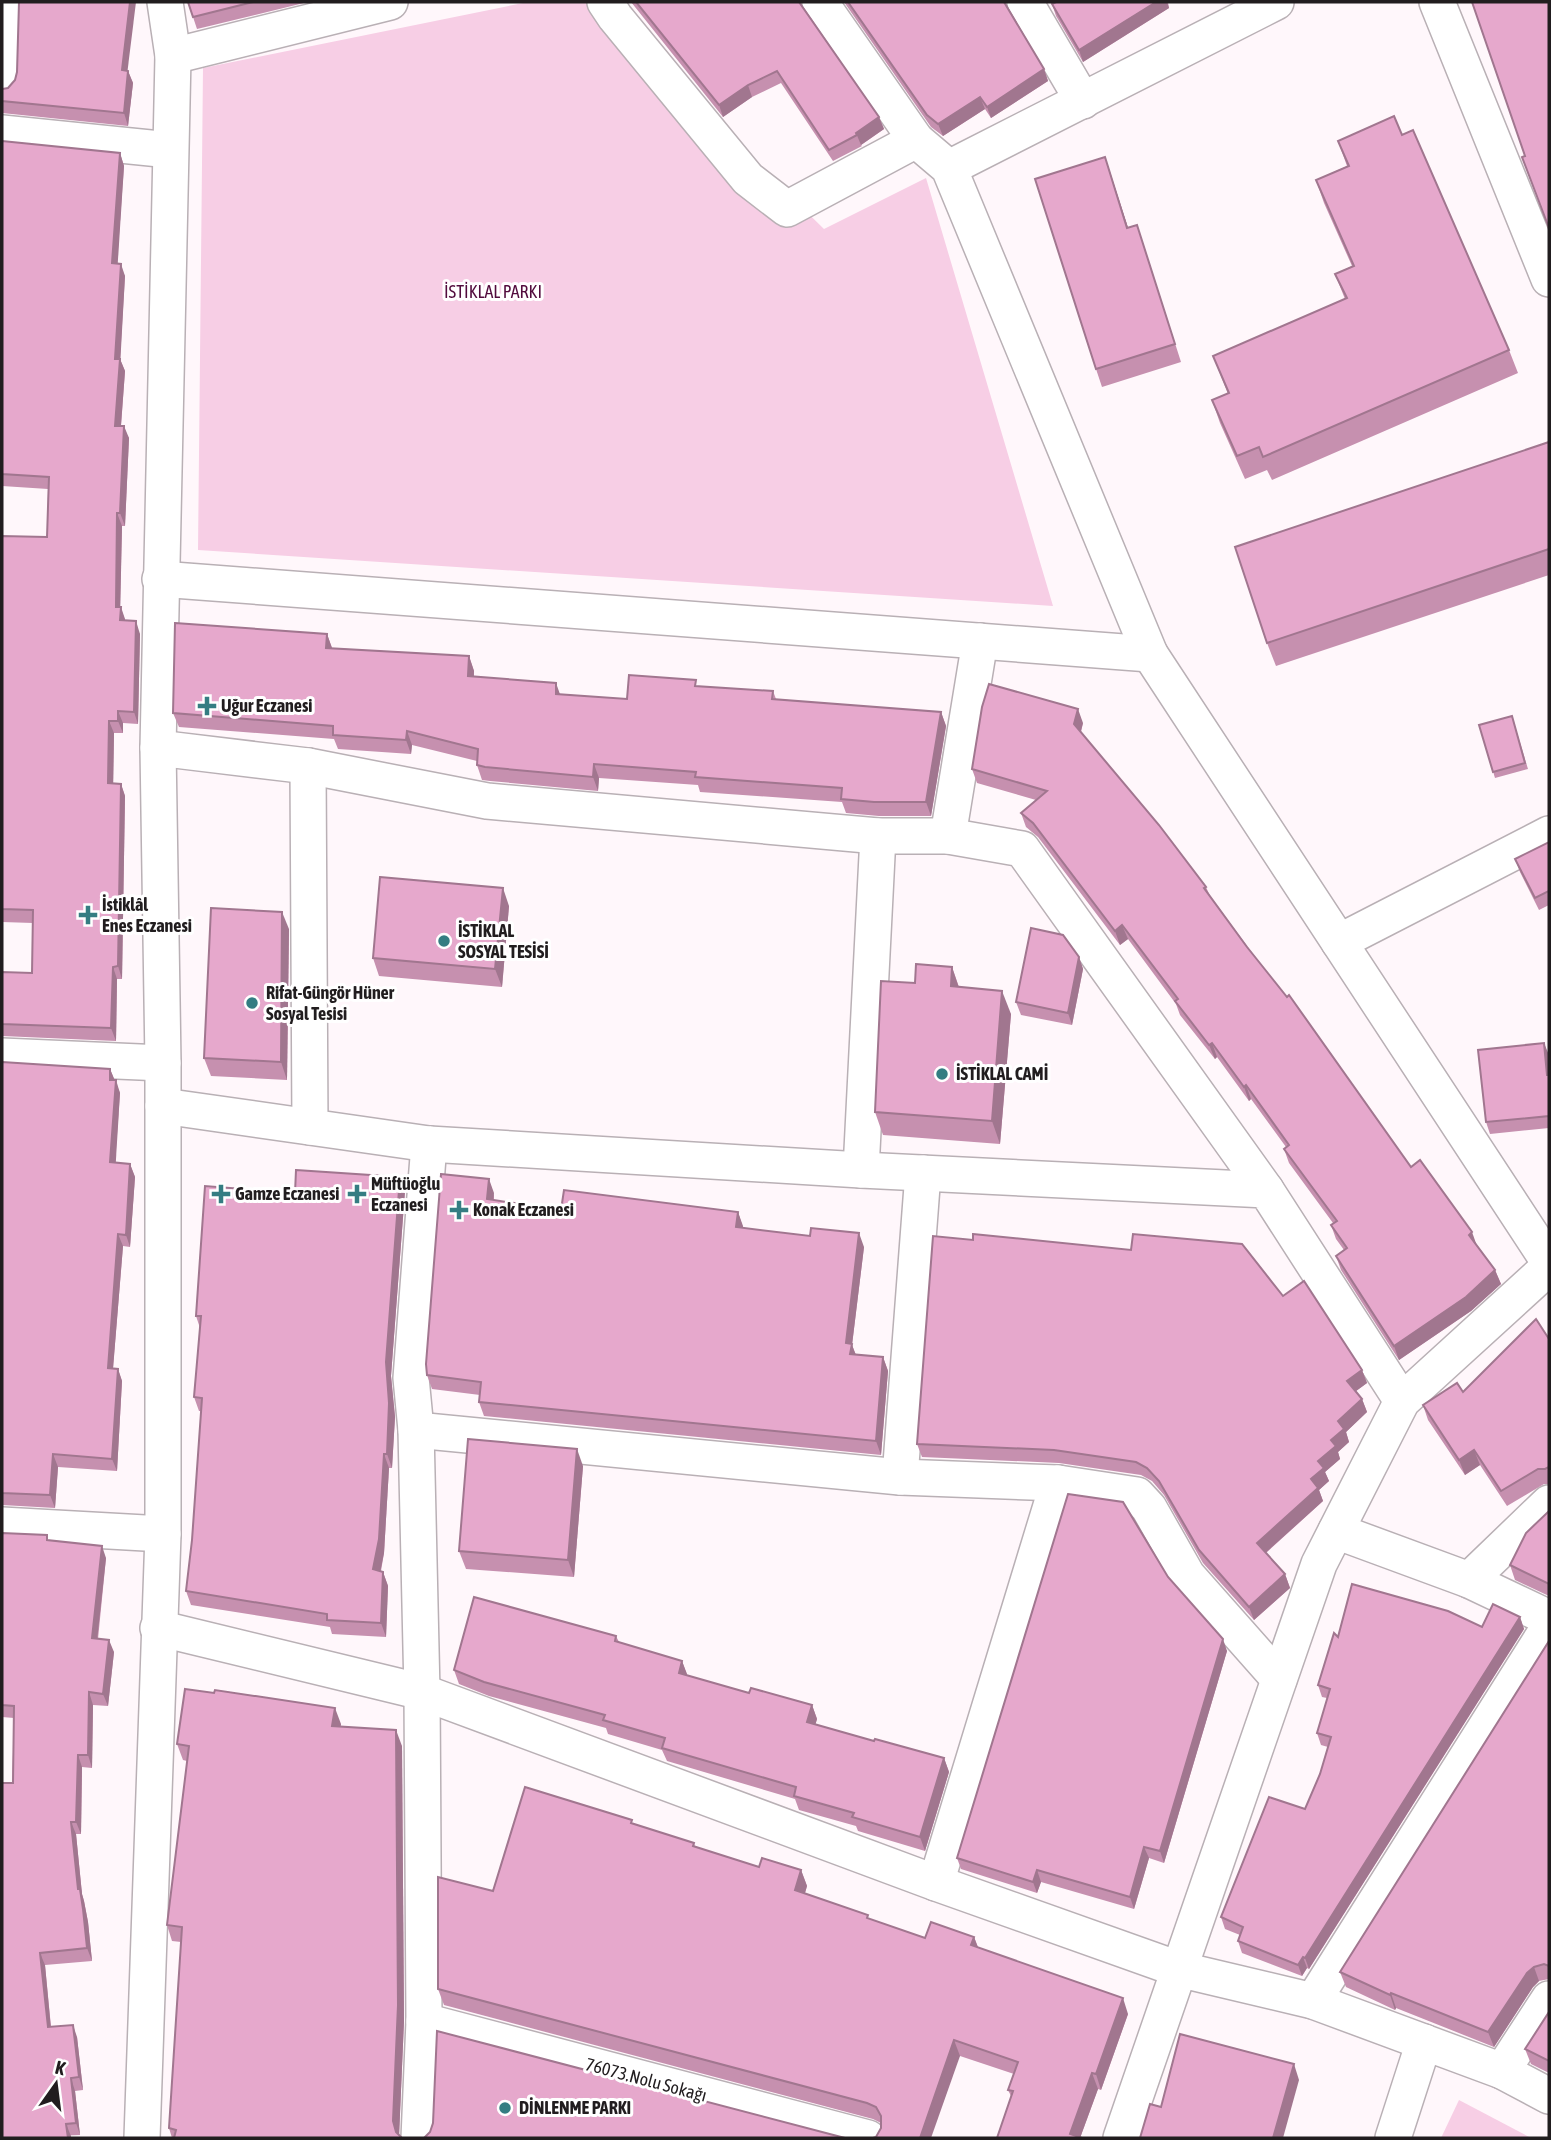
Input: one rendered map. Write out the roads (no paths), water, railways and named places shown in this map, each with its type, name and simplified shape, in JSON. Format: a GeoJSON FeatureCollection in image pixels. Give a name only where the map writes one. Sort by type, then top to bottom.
{"type":"FeatureCollection","features":[{"type":"Feature","properties":{"kind":"street"},"geometry":{"type":"LineString","coordinates":[[2,83],[4,2]]}},
{"type":"Feature","properties":{"kind":"street"},"geometry":{"type":"LineString","coordinates":[[142,2138],[163,1534],[163,1063],[158,748],[173,56],[165,2]]}},
{"type":"Feature","properties":{"kind":"street"},"geometry":{"type":"LineString","coordinates":[[173,56],[390,2]]}},
{"type":"Feature","properties":{"kind":"street"},"geometry":{"type":"LineString","coordinates":[[820,2],[916,140],[949,167],[1150,654],[1339,942],[1535,1212],[1549,1262]]}},
{"type":"Feature","properties":{"kind":"street"},"geometry":{"type":"LineString","coordinates":[[1025,2],[1083,101]]}},
{"type":"Feature","properties":{"kind":"street"},"geometry":{"type":"LineString","coordinates":[[949,167],[1276,2]]}},
{"type":"Feature","properties":{"kind":"street"},"geometry":{"type":"LineString","coordinates":[[1447,5],[1549,279]]}},
{"type":"Feature","properties":{"kind":"street"},"geometry":{"type":"LineString","coordinates":[[620,7],[748,179],[787,209],[916,140]]}},
{"type":"Feature","properties":{"kind":"street"},"geometry":{"type":"LineString","coordinates":[[2,133],[170,150]]}},
{"type":"Feature","properties":{"kind":"street"},"geometry":{"type":"LineString","coordinates":[[160,579],[1150,654]]}},
{"type":"Feature","properties":{"kind":"street"},"geometry":{"type":"LineString","coordinates":[[948,836],[980,641]]}},
{"type":"Feature","properties":{"kind":"street"},"geometry":{"type":"LineString","coordinates":[[158,748],[308,766],[488,801],[878,836],[948,836],[1022,849],[1266,1190],[1402,1401]]}},
{"type":"Feature","properties":{"kind":"street"},"geometry":{"type":"LineString","coordinates":[[308,766],[310,1128]]}},
{"type":"Feature","properties":{"kind":"street"},"geometry":{"type":"LineString","coordinates":[[1339,942],[1549,834]]}},
{"type":"Feature","properties":{"kind":"street"},"geometry":{"type":"LineString","coordinates":[[862,1170],[878,836]]}},
{"type":"Feature","properties":{"kind":"street"},"geometry":{"type":"LineString","coordinates":[[2,1056],[163,1063]]}},
{"type":"Feature","properties":{"kind":"street"},"geometry":{"type":"LineString","coordinates":[[163,1106],[429,1144],[862,1170],[1266,1190]]}},
{"type":"Feature","properties":{"kind":"street"},"geometry":{"type":"LineString","coordinates":[[419,2138],[424,2021],[422,1692],[416,1430],[411,1378],[429,1144]]}},
{"type":"Feature","properties":{"kind":"street"},"geometry":{"type":"LineString","coordinates":[[900,1477],[923,1173]]}},
{"type":"Feature","properties":{"kind":"street"},"geometry":{"type":"LineString","coordinates":[[1121,2138],[1319,1564],[1402,1401],[1549,1267]]}},
{"type":"Feature","properties":{"kind":"street"},"geometry":{"type":"LineString","coordinates":[[416,1430],[900,1477],[1058,1483],[1137,1495],[1149,1508],[1187,1575],[1279,1679]]}},
{"type":"Feature","properties":{"kind":"street"},"geometry":{"type":"LineString","coordinates":[[936,1883],[1058,1483]]}},
{"type":"Feature","properties":{"kind":"street"},"geometry":{"type":"LineString","coordinates":[[1469,1580],[1549,1503]]}},
{"type":"Feature","properties":{"kind":"street"},"geometry":{"type":"LineString","coordinates":[[2,1525],[163,1534]]}},
{"type":"Feature","properties":{"kind":"street"},"geometry":{"type":"LineString","coordinates":[[1336,1531],[1469,1580],[1549,1618]]}},
{"type":"Feature","properties":{"kind":"street"},"geometry":{"type":"LineString","coordinates":[[1314,2000],[1549,1627]]}},
{"type":"Feature","properties":{"kind":"street"},"geometry":{"type":"LineString","coordinates":[[158,1628],[422,1692],[936,1883],[1178,1969],[1314,2000],[1502,2071],[1549,2096]]}},
{"type":"Feature","properties":{"kind":"street"},"geometry":{"type":"LineString","coordinates":[[1502,2071],[1549,1999]]}},
{"type":"Feature","properties":{"kind":"street","name":"76073.Nolu Sokağı"},"geometry":{"type":"LineString","coordinates":[[424,2021],[869,2138]]}},
{"type":"Feature","properties":{"kind":"street"},"geometry":{"type":"LineString","coordinates":[[1392,2138],[1424,2042]]}},
{"type":"Feature","properties":{"kind":"place","name":"Uğur Eczanesi"},"geometry":{"type":"Point","coordinates":[207,706]}},
{"type":"Feature","properties":{"kind":"place","name":"İstiklâl Enes Eczanesi"},"geometry":{"type":"Point","coordinates":[88,915]}},
{"type":"Feature","properties":{"kind":"place","name":"İSTİKLAL SOSYAL TESİSİ"},"geometry":{"type":"Point","coordinates":[444,941]}},
{"type":"Feature","properties":{"kind":"place","name":"Rifat-Güngör Hüner Sosyal Tesisi"},"geometry":{"type":"Point","coordinates":[252,1003]}},
{"type":"Feature","properties":{"kind":"place","name":"İSTİKLAL CAMİ"},"geometry":{"type":"Point","coordinates":[942,1074]}},
{"type":"Feature","properties":{"kind":"place","name":"Gamze Eczanesi"},"geometry":{"type":"Point","coordinates":[221,1194]}},
{"type":"Feature","properties":{"kind":"place","name":"Müftüoğlu Eczanesi"},"geometry":{"type":"Point","coordinates":[357,1194]}},
{"type":"Feature","properties":{"kind":"place","name":"Konak Eczanesi"},"geometry":{"type":"Point","coordinates":[459,1210]}},
{"type":"Feature","properties":{"kind":"place","name":"DİNLENME PARKI"},"geometry":{"type":"Point","coordinates":[505,2108]}},
{"type":"Feature","properties":{"kind":"park label","name":"İSTİKLAL PARKI"},"geometry":{"type":"Point","coordinates":[493,292]}}]}
